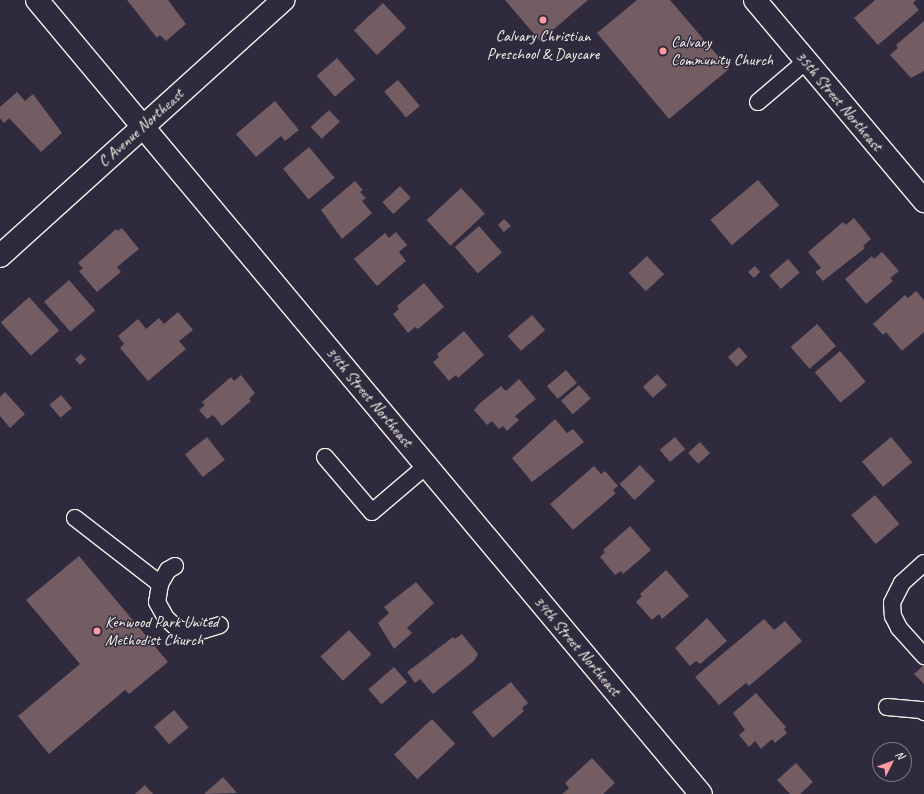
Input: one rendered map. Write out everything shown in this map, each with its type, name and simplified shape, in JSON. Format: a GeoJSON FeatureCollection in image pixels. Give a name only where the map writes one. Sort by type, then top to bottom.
{"type":"FeatureCollection","features":[{"type":"Feature","properties":{"kind":"street","name":"34th Street Northeast"},"geometry":{"type":"LineString","coordinates":[[37,0],[701,794]]}},
{"type":"Feature","properties":{"kind":"street","name":"C Avenue Northeast"},"geometry":{"type":"LineString","coordinates":[[0,256],[283,0]]}},
{"type":"Feature","properties":{"kind":"street","name":"35th Street Northeast"},"geometry":{"type":"LineString","coordinates":[[755,0],[924,201]]}},
{"type":"Feature","properties":{"kind":"lane"},"geometry":{"type":"LineString","coordinates":[[758,102],[806,61]]}},
{"type":"Feature","properties":{"kind":"lane"},"geometry":{"type":"LineString","coordinates":[[325,457],[372,512],[426,466]]}},
{"type":"Feature","properties":{"kind":"lane"},"geometry":{"type":"LineString","coordinates":[[75,518],[160,584]]}},
{"type":"Feature","properties":{"kind":"lane"},"geometry":{"type":"LineString","coordinates":[[924,563],[902,583],[892,603],[893,616],[899,628],[924,656]]}},
{"type":"Feature","properties":{"kind":"lane"},"geometry":{"type":"LineString","coordinates":[[175,566],[168,570],[160,584],[157,602],[166,618],[178,629],[194,632],[220,625]]}},
{"type":"Feature","properties":{"kind":"lane"},"geometry":{"type":"LineString","coordinates":[[887,707],[922,710],[924,712]]}},
{"type":"Feature","properties":{"kind":"building"},"geometry":{"type":"Polygon","coordinates":[[[127,0],[168,0],[186,24],[166,41],[160,35],[157,38],[127,0]]]}},
{"type":"Feature","properties":{"kind":"building","name":"Calvary Christian Preschool & Daycare"},"geometry":{"type":"Polygon","coordinates":[[[505,0],[588,0],[540,41],[505,0]]]}},
{"type":"Feature","properties":{"kind":"building","name":"Calvary Community Church"},"geometry":{"type":"Polygon","coordinates":[[[637,0],[670,0],[729,69],[669,119],[597,33],[637,0]]]}},
{"type":"Feature","properties":{"kind":"building"},"geometry":{"type":"Polygon","coordinates":[[[875,0],[916,0],[913,3],[919,10],[878,45],[854,18],[875,0]]]}},
{"type":"Feature","properties":{"kind":"building"},"geometry":{"type":"Polygon","coordinates":[[[383,3],[406,28],[377,55],[354,30],[383,3]]]}},
{"type":"Feature","properties":{"kind":"building"},"geometry":{"type":"Polygon","coordinates":[[[924,21],[924,71],[911,78],[890,55],[898,48],[896,45],[924,21]]]}},
{"type":"Feature","properties":{"kind":"building"},"geometry":{"type":"Polygon","coordinates":[[[337,58],[355,79],[335,97],[317,76],[337,58]]]}},
{"type":"Feature","properties":{"kind":"building"},"geometry":{"type":"Polygon","coordinates":[[[398,80],[420,106],[406,118],[384,92],[398,80]]]}},
{"type":"Feature","properties":{"kind":"building"},"geometry":{"type":"Polygon","coordinates":[[[17,92],[25,101],[33,94],[62,133],[41,152],[9,118],[4,123],[0,118],[0,107],[17,92]]]}},
{"type":"Feature","properties":{"kind":"building"},"geometry":{"type":"Polygon","coordinates":[[[275,101],[299,130],[285,141],[281,136],[256,157],[236,134],[275,101]]]}},
{"type":"Feature","properties":{"kind":"building"},"geometry":{"type":"Polygon","coordinates":[[[329,110],[340,122],[322,139],[311,127],[329,110]]]}},
{"type":"Feature","properties":{"kind":"building"},"geometry":{"type":"Polygon","coordinates":[[[309,147],[335,178],[309,199],[283,169],[309,147]]]}},
{"type":"Feature","properties":{"kind":"building"},"geometry":{"type":"Polygon","coordinates":[[[758,180],[779,205],[732,245],[711,220],[758,180]]]}},
{"type":"Feature","properties":{"kind":"building"},"geometry":{"type":"Polygon","coordinates":[[[355,181],[363,190],[360,192],[366,198],[362,201],[372,213],[342,239],[321,210],[355,181]]]}},
{"type":"Feature","properties":{"kind":"building"},"geometry":{"type":"Polygon","coordinates":[[[400,186],[411,198],[393,214],[382,202],[400,186]]]}},
{"type":"Feature","properties":{"kind":"building"},"geometry":{"type":"Polygon","coordinates":[[[461,188],[485,214],[450,246],[427,220],[461,188]]]}},
{"type":"Feature","properties":{"kind":"building"},"geometry":{"type":"Polygon","coordinates":[[[854,218],[871,239],[863,246],[865,248],[823,281],[815,272],[821,268],[808,252],[843,222],[846,225],[854,218]]]}},
{"type":"Feature","properties":{"kind":"building"},"geometry":{"type":"Polygon","coordinates":[[[504,219],[511,226],[504,232],[498,225],[504,219]]]}},
{"type":"Feature","properties":{"kind":"building"},"geometry":{"type":"Polygon","coordinates":[[[479,226],[502,252],[478,273],[455,247],[479,226]]]}},
{"type":"Feature","properties":{"kind":"building"},"geometry":{"type":"Polygon","coordinates":[[[122,228],[139,249],[117,267],[121,272],[97,292],[79,271],[83,268],[78,263],[116,229],[118,231],[122,228]]]}},
{"type":"Feature","properties":{"kind":"building"},"geometry":{"type":"Polygon","coordinates":[[[396,232],[407,245],[399,252],[406,261],[377,286],[354,259],[385,233],[389,238],[396,232]]]}},
{"type":"Feature","properties":{"kind":"building"},"geometry":{"type":"Polygon","coordinates":[[[882,252],[899,271],[890,278],[893,281],[866,304],[845,279],[872,256],[874,259],[882,252]]]}},
{"type":"Feature","properties":{"kind":"building"},"geometry":{"type":"Polygon","coordinates":[[[647,256],[664,274],[646,291],[629,273],[647,256]]]}},
{"type":"Feature","properties":{"kind":"building"},"geometry":{"type":"Polygon","coordinates":[[[788,259],[800,273],[781,289],[769,275],[788,259]]]}},
{"type":"Feature","properties":{"kind":"building"},"geometry":{"type":"Polygon","coordinates":[[[755,266],[760,272],[754,278],[748,272],[755,266]]]}},
{"type":"Feature","properties":{"kind":"building"},"geometry":{"type":"Polygon","coordinates":[[[69,280],[95,310],[70,332],[44,302],[69,280]]]}},
{"type":"Feature","properties":{"kind":"building"},"geometry":{"type":"Polygon","coordinates":[[[424,283],[444,307],[418,329],[415,327],[408,333],[393,314],[399,309],[397,306],[424,283]]]}},
{"type":"Feature","properties":{"kind":"building"},"geometry":{"type":"Polygon","coordinates":[[[916,291],[924,300],[924,332],[902,351],[886,332],[883,335],[873,324],[905,295],[908,298],[916,291]]]}},
{"type":"Feature","properties":{"kind":"building"},"geometry":{"type":"Polygon","coordinates":[[[29,297],[59,330],[31,356],[1,322],[29,297]]]}},
{"type":"Feature","properties":{"kind":"building"},"geometry":{"type":"Polygon","coordinates":[[[178,312],[193,330],[179,341],[186,349],[148,381],[120,348],[124,344],[118,336],[138,319],[146,329],[159,318],[164,324],[178,312]]]}},
{"type":"Feature","properties":{"kind":"building"},"geometry":{"type":"Polygon","coordinates":[[[532,315],[545,330],[521,351],[508,336],[532,315]]]}},
{"type":"Feature","properties":{"kind":"building"},"geometry":{"type":"Polygon","coordinates":[[[817,324],[836,346],[810,369],[791,347],[817,324]]]}},
{"type":"Feature","properties":{"kind":"building"},"geometry":{"type":"Polygon","coordinates":[[[464,331],[484,355],[458,378],[456,375],[449,381],[433,362],[439,357],[437,354],[464,331]]]}},
{"type":"Feature","properties":{"kind":"building"},"geometry":{"type":"Polygon","coordinates":[[[739,347],[748,357],[737,367],[728,357],[739,347]]]}},
{"type":"Feature","properties":{"kind":"building"},"geometry":{"type":"Polygon","coordinates":[[[840,351],[866,382],[840,403],[815,372],[840,351]]]}},
{"type":"Feature","properties":{"kind":"building"},"geometry":{"type":"Polygon","coordinates":[[[81,354],[86,359],[80,365],[75,359],[81,354]]]}},
{"type":"Feature","properties":{"kind":"building"},"geometry":{"type":"Polygon","coordinates":[[[566,370],[577,383],[558,399],[547,386],[566,370]]]}},
{"type":"Feature","properties":{"kind":"building"},"geometry":{"type":"Polygon","coordinates":[[[657,374],[667,385],[653,398],[643,387],[657,374]]]}},
{"type":"Feature","properties":{"kind":"building"},"geometry":{"type":"Polygon","coordinates":[[[241,375],[255,393],[249,399],[251,401],[222,426],[213,415],[207,419],[199,410],[205,405],[202,402],[231,377],[234,381],[241,375]]]}},
{"type":"Feature","properties":{"kind":"building"},"geometry":{"type":"Polygon","coordinates":[[[519,379],[536,399],[515,416],[519,420],[507,431],[503,426],[499,429],[492,421],[487,425],[474,410],[501,386],[506,391],[519,379]]]}},
{"type":"Feature","properties":{"kind":"building"},"geometry":{"type":"Polygon","coordinates":[[[579,385],[591,399],[573,414],[561,401],[579,385]]]}},
{"type":"Feature","properties":{"kind":"building"},"geometry":{"type":"Polygon","coordinates":[[[5,392],[25,414],[10,428],[0,416],[0,397],[5,392]]]}},
{"type":"Feature","properties":{"kind":"building"},"geometry":{"type":"Polygon","coordinates":[[[61,395],[72,408],[60,418],[50,405],[61,395]]]}},
{"type":"Feature","properties":{"kind":"building"},"geometry":{"type":"Polygon","coordinates":[[[555,419],[567,433],[573,429],[584,442],[532,482],[512,458],[555,419]]]}},
{"type":"Feature","properties":{"kind":"building"},"geometry":{"type":"Polygon","coordinates":[[[207,437],[225,460],[203,477],[185,454],[207,437]]]}},
{"type":"Feature","properties":{"kind":"building"},"geometry":{"type":"Polygon","coordinates":[[[675,437],[685,449],[670,462],[660,450],[675,437]]]}},
{"type":"Feature","properties":{"kind":"building"},"geometry":{"type":"Polygon","coordinates":[[[891,437],[912,462],[883,487],[862,461],[891,437]]]}},
{"type":"Feature","properties":{"kind":"building"},"geometry":{"type":"Polygon","coordinates":[[[700,442],[710,453],[698,464],[688,453],[700,442]]]}},
{"type":"Feature","properties":{"kind":"building"},"geometry":{"type":"Polygon","coordinates":[[[640,465],[655,481],[635,500],[620,484],[640,465]]]}},
{"type":"Feature","properties":{"kind":"building"},"geometry":{"type":"Polygon","coordinates":[[[594,466],[601,474],[605,471],[618,486],[613,490],[616,493],[573,530],[550,504],[594,466]]]}},
{"type":"Feature","properties":{"kind":"building"},"geometry":{"type":"Polygon","coordinates":[[[875,495],[899,524],[876,544],[851,515],[875,495]]]}},
{"type":"Feature","properties":{"kind":"building"},"geometry":{"type":"Polygon","coordinates":[[[630,526],[651,550],[623,574],[621,571],[615,575],[600,557],[605,552],[603,550],[630,526]]]}},
{"type":"Feature","properties":{"kind":"building","name":"Kenwood Park United Methodist Church"},"geometry":{"type":"Polygon","coordinates":[[[79,556],[168,662],[129,694],[125,690],[49,754],[18,716],[80,664],[26,600],[79,556]]]}},
{"type":"Feature","properties":{"kind":"building"},"geometry":{"type":"Polygon","coordinates":[[[666,570],[689,596],[662,619],[659,614],[652,620],[636,602],[642,596],[640,594],[666,570]]]}},
{"type":"Feature","properties":{"kind":"building"},"geometry":{"type":"Polygon","coordinates":[[[416,582],[434,603],[407,628],[412,633],[394,649],[378,623],[389,613],[384,607],[416,582]]]}},
{"type":"Feature","properties":{"kind":"building"},"geometry":{"type":"Polygon","coordinates":[[[707,618],[727,641],[700,664],[696,661],[690,666],[675,648],[707,618]]]}},
{"type":"Feature","properties":{"kind":"building"},"geometry":{"type":"Polygon","coordinates":[[[764,619],[774,630],[785,621],[802,641],[749,686],[746,683],[719,705],[695,677],[764,619]]]}},
{"type":"Feature","properties":{"kind":"building"},"geometry":{"type":"Polygon","coordinates":[[[349,630],[372,654],[343,681],[320,657],[349,630]]]}},
{"type":"Feature","properties":{"kind":"building"},"geometry":{"type":"Polygon","coordinates":[[[462,634],[478,654],[474,661],[433,694],[420,679],[415,683],[407,672],[453,637],[455,639],[462,634]]]}},
{"type":"Feature","properties":{"kind":"building"},"geometry":{"type":"Polygon","coordinates":[[[924,665],[924,684],[914,674],[924,665]]]}},
{"type":"Feature","properties":{"kind":"building"},"geometry":{"type":"Polygon","coordinates":[[[394,667],[407,682],[381,704],[368,689],[394,667]]]}},
{"type":"Feature","properties":{"kind":"building"},"geometry":{"type":"Polygon","coordinates":[[[511,682],[528,703],[522,708],[524,711],[493,738],[472,712],[511,682]]]}},
{"type":"Feature","properties":{"kind":"building"},"geometry":{"type":"Polygon","coordinates":[[[756,693],[786,727],[784,729],[787,733],[775,743],[772,739],[761,749],[755,741],[749,747],[739,735],[745,730],[733,713],[756,693]]]}},
{"type":"Feature","properties":{"kind":"building"},"geometry":{"type":"Polygon","coordinates":[[[174,710],[189,728],[169,744],[154,727],[174,710]]]}},
{"type":"Feature","properties":{"kind":"building"},"geometry":{"type":"Polygon","coordinates":[[[432,719],[455,744],[417,779],[394,754],[432,719]]]}},
{"type":"Feature","properties":{"kind":"building"},"geometry":{"type":"Polygon","coordinates":[[[592,758],[615,783],[603,794],[562,794],[569,788],[565,783],[592,758]]]}},
{"type":"Feature","properties":{"kind":"building"},"geometry":{"type":"Polygon","coordinates":[[[796,763],[813,782],[800,794],[790,794],[777,780],[796,763]]]}},
{"type":"Feature","properties":{"kind":"building"},"geometry":{"type":"Polygon","coordinates":[[[223,777],[237,793],[204,794],[223,777]]]}},
{"type":"Feature","properties":{"kind":"building"},"geometry":{"type":"Polygon","coordinates":[[[145,785],[153,794],[135,794],[145,785]]]}},
{"type":"Feature","properties":{"kind":"place","name":"Calvary Christian Preschool & Daycare"},"geometry":{"type":"Point","coordinates":[543,20]}},
{"type":"Feature","properties":{"kind":"place","name":"Calvary Community Church"},"geometry":{"type":"Point","coordinates":[663,51]}},
{"type":"Feature","properties":{"kind":"place","name":"Kenwood Park United Methodist Church"},"geometry":{"type":"Point","coordinates":[97,631]}}]}
